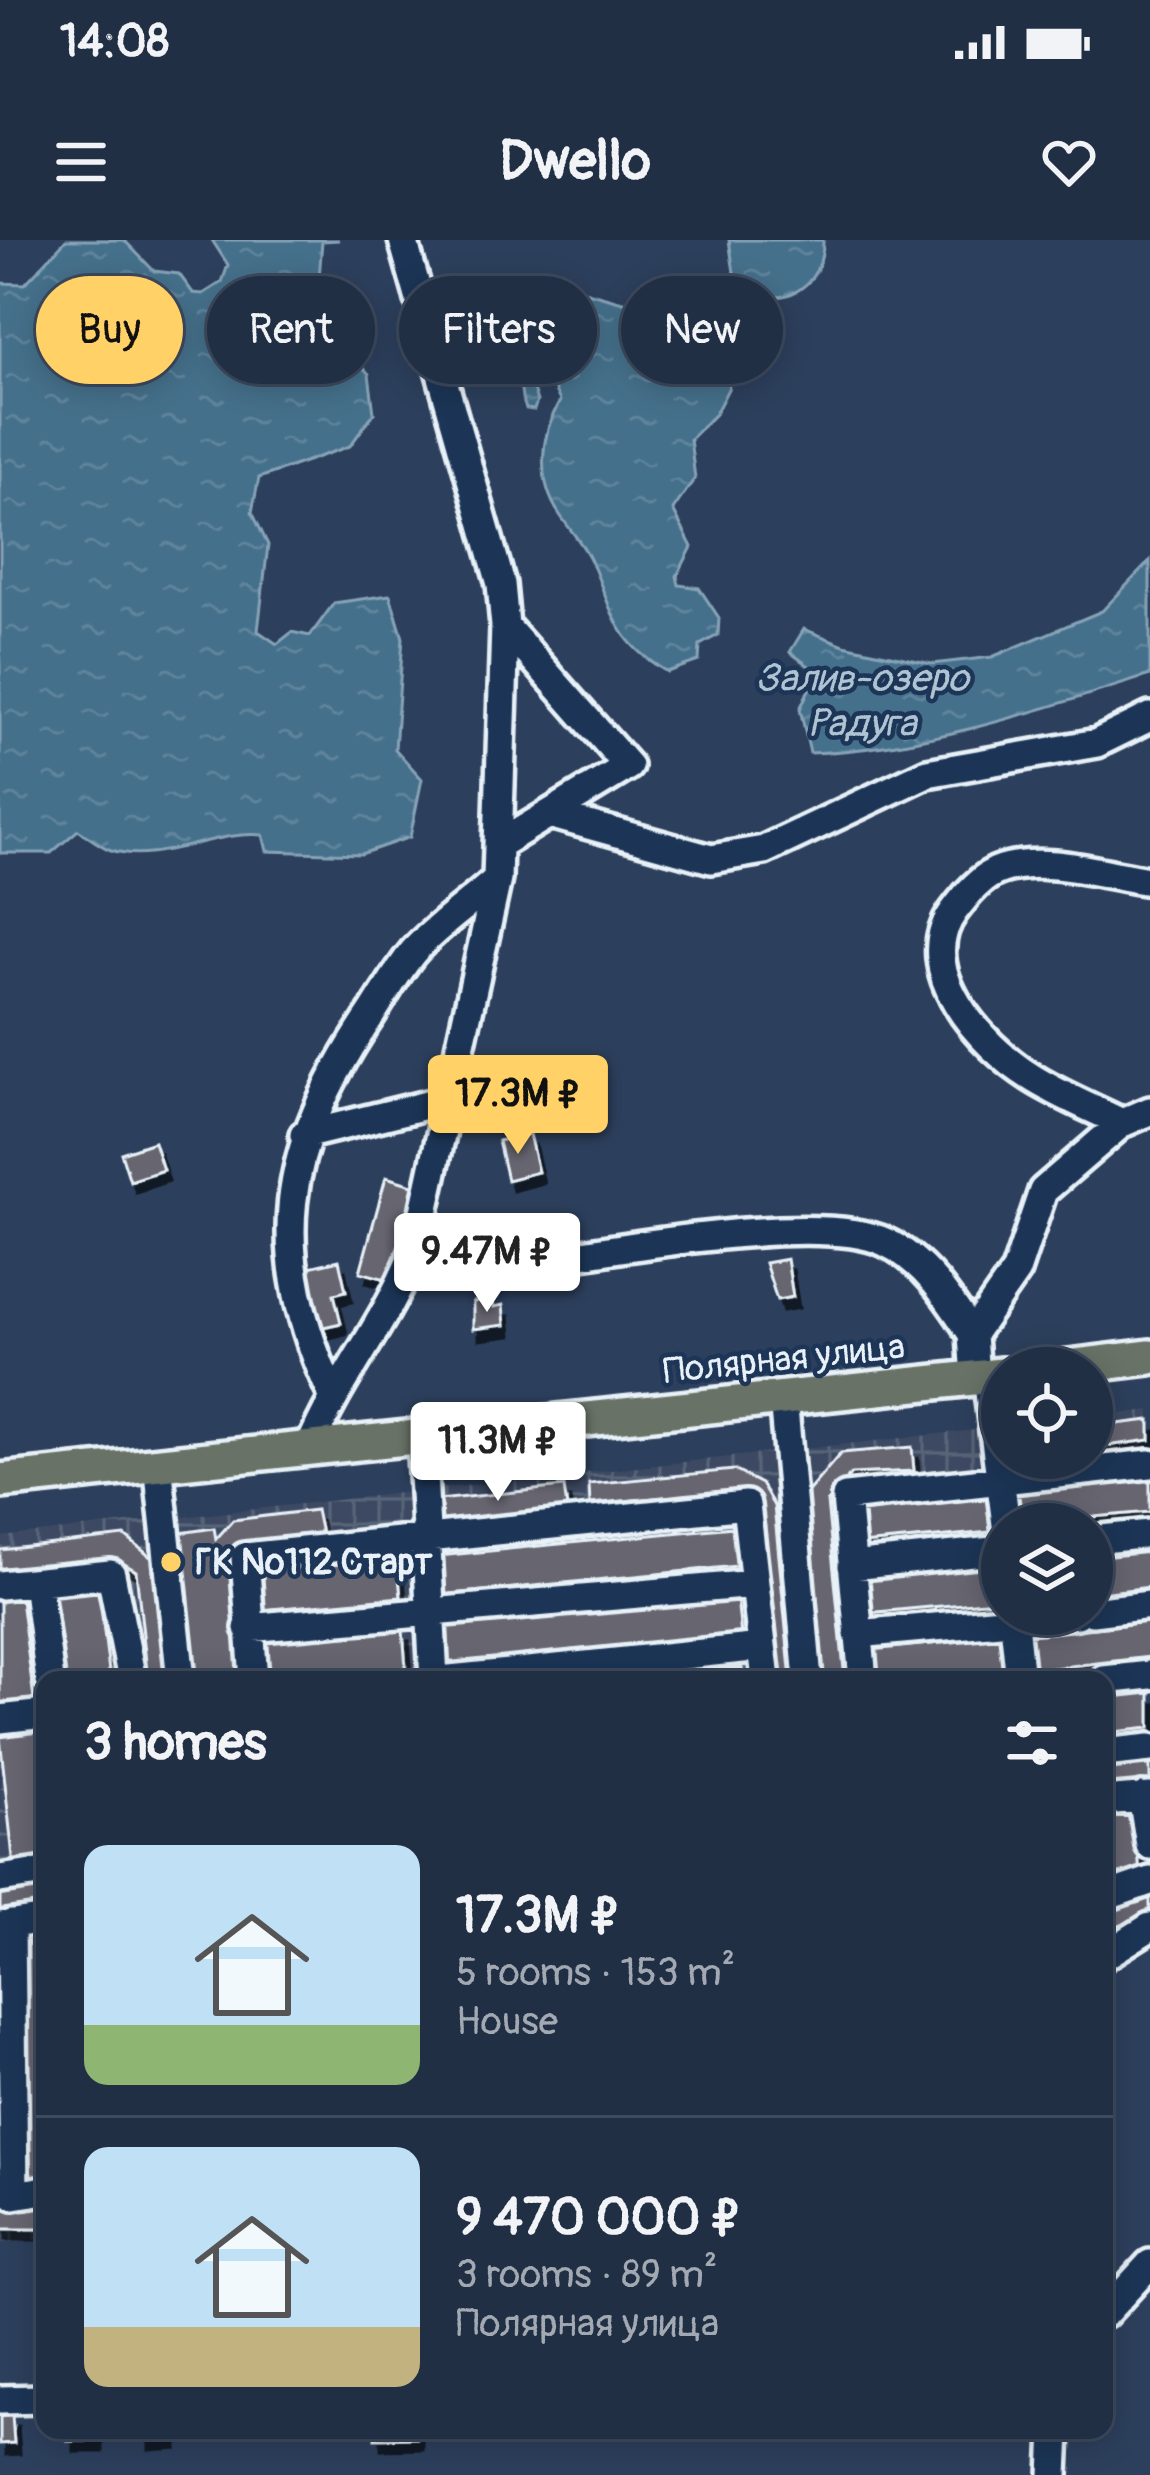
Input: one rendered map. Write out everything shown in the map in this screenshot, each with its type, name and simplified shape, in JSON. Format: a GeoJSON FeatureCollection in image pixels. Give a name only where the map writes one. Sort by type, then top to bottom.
{"type":"FeatureCollection","features":[{"type":"Feature","properties":{"kind":"main road"},"geometry":{"type":"LineString","coordinates":[[1113,1362],[1150,1358]]}},
{"type":"Feature","properties":{"kind":"main road","name":"Полярная улица"},"geometry":{"type":"LineString","coordinates":[[0,1481],[981,1378]]}},
{"type":"Feature","properties":{"kind":"street"},"geometry":{"type":"LineString","coordinates":[[310,1447],[332,1394],[365,1353],[398,1296],[417,1244],[497,879],[505,626],[484,514],[404,240]]}},
{"type":"Feature","properties":{"kind":"street"},"geometry":{"type":"LineString","coordinates":[[498,845],[628,766],[505,626]]}},
{"type":"Feature","properties":{"kind":"street"},"geometry":{"type":"LineString","coordinates":[[549,814],[711,859],[764,850],[927,772],[1096,743],[1150,717]]}},
{"type":"Feature","properties":{"kind":"street"},"geometry":{"type":"LineString","coordinates":[[1141,1112],[1029,1076],[990,1042],[958,1003],[939,966],[939,945],[945,924],[961,902],[1000,869],[1049,866],[1150,881]]}},
{"type":"Feature","properties":{"kind":"street"},"geometry":{"type":"LineString","coordinates":[[332,1394],[311,1348],[295,1266],[292,1186],[304,1135],[327,1083],[414,951],[497,879]]}},
{"type":"Feature","properties":{"kind":"street"},"geometry":{"type":"LineString","coordinates":[[304,1135],[451,1099]]}},
{"type":"Feature","properties":{"kind":"street"},"geometry":{"type":"LineString","coordinates":[[972,1334],[1016,1271],[1043,1191],[1141,1112]]}},
{"type":"Feature","properties":{"kind":"street"},"geometry":{"type":"LineString","coordinates":[[459,1274],[783,1229],[850,1234],[892,1245],[920,1266],[972,1334],[981,1358]]}},
{"type":"Feature","properties":{"kind":"street"},"geometry":{"type":"LineString","coordinates":[[783,1397],[807,1671]]}},
{"type":"Feature","properties":{"kind":"street"},"geometry":{"type":"LineString","coordinates":[[421,1436],[436,1671]]}},
{"type":"Feature","properties":{"kind":"street"},"geometry":{"type":"LineString","coordinates":[[158,1463],[180,1671]]}},
{"type":"Feature","properties":{"kind":"street"},"geometry":{"type":"LineString","coordinates":[[862,1671],[845,1498],[1150,1464]]}},
{"type":"Feature","properties":{"kind":"street"},"geometry":{"type":"LineString","coordinates":[[1002,1481],[1004,1503]]}},
{"type":"Feature","properties":{"kind":"street"},"geometry":{"type":"LineString","coordinates":[[253,1671],[244,1557],[746,1505],[765,1671]]}},
{"type":"Feature","properties":{"kind":"street"},"geometry":{"type":"LineString","coordinates":[[1113,1538],[1150,1534]]}},
{"type":"Feature","properties":{"kind":"street"},"geometry":{"type":"LineString","coordinates":[[852,1567],[981,1552]]}},
{"type":"Feature","properties":{"kind":"street"},"geometry":{"type":"LineString","coordinates":[[0,1586],[110,1574],[130,1671]]}},
{"type":"Feature","properties":{"kind":"street"},"geometry":{"type":"LineString","coordinates":[[37,1582],[49,1671]]}},
{"type":"Feature","properties":{"kind":"street"},"geometry":{"type":"LineString","coordinates":[[248,1628],[755,1584]]}},
{"type":"Feature","properties":{"kind":"street"},"geometry":{"type":"LineString","coordinates":[[1113,1609],[1150,1605]]}},
{"type":"Feature","properties":{"kind":"street"},"geometry":{"type":"LineString","coordinates":[[858,1634],[981,1621]]}},
{"type":"Feature","properties":{"kind":"street"},"geometry":{"type":"LineString","coordinates":[[1016,1635],[1019,1671]]}},
{"type":"Feature","properties":{"kind":"street"},"geometry":{"type":"LineString","coordinates":[[526,1671],[762,1647]]}},
{"type":"Feature","properties":{"kind":"street"},"geometry":{"type":"LineString","coordinates":[[1113,1679],[1150,1675]]}},
{"type":"Feature","properties":{"kind":"street"},"geometry":{"type":"LineString","coordinates":[[0,1719],[36,1715]]}},
{"type":"Feature","properties":{"kind":"street"},"geometry":{"type":"LineString","coordinates":[[1113,1753],[1150,1748]]}},
{"type":"Feature","properties":{"kind":"street"},"geometry":{"type":"LineString","coordinates":[[1113,1800],[1146,1797],[1150,1845]]}},
{"type":"Feature","properties":{"kind":"street"},"geometry":{"type":"LineString","coordinates":[[0,1879],[36,1873]]}},
{"type":"Feature","properties":{"kind":"street"},"geometry":{"type":"LineString","coordinates":[[1113,1894],[1150,1881]]}},
{"type":"Feature","properties":{"kind":"street"},"geometry":{"type":"LineString","coordinates":[[7,2192],[6,1925],[36,1920]]}},
{"type":"Feature","properties":{"kind":"street"},"geometry":{"type":"LineString","coordinates":[[1113,1950],[1150,1927]]}},
{"type":"Feature","properties":{"kind":"street"},"geometry":{"type":"LineString","coordinates":[[1113,2304],[1150,2264]]}},
{"type":"Feature","properties":{"kind":"street"},"geometry":{"type":"LineString","coordinates":[[0,2400],[36,2399]]}},
{"type":"Feature","properties":{"kind":"street"},"geometry":{"type":"LineString","coordinates":[[1054,2475],[1056,2439]]}},
{"type":"Feature","properties":{"kind":"shaded area"},"geometry":{"type":"Polygon","coordinates":[[[1150,1410],[1150,1919],[1113,1931],[1113,1671],[36,1671],[36,2240],[0,2243],[0,1537],[981,1429],[981,1479],[1113,1479],[1113,1414],[1150,1410]]]}},
{"type":"Feature","properties":{"kind":"water"},"geometry":{"type":"Polygon","coordinates":[[[66,240],[124,240],[154,271],[180,276],[36,276],[36,384],[183,384],[183,279],[193,293],[207,291],[207,384],[370,384],[374,413],[350,446],[259,478],[252,512],[268,545],[258,631],[277,644],[292,632],[310,636],[334,603],[390,595],[403,638],[395,749],[422,779],[410,837],[361,854],[267,851],[263,835],[129,853],[107,848],[78,830],[51,853],[0,853],[0,283],[25,284],[66,240]]]}},
{"type":"Feature","properties":{"kind":"water"},"geometry":{"type":"Polygon","coordinates":[[[212,240],[339,240],[322,241],[319,276],[224,276],[228,265],[212,240]]]}},
{"type":"Feature","properties":{"kind":"water"},"geometry":{"type":"Polygon","coordinates":[[[729,240],[823,240],[811,279],[787,295],[783,296],[783,276],[735,276],[729,240]]]}},
{"type":"Feature","properties":{"kind":"water"},"geometry":{"type":"Polygon","coordinates":[[[597,295],[621,301],[621,384],[728,384],[715,414],[690,439],[695,478],[673,510],[692,547],[677,576],[679,585],[699,588],[719,618],[718,635],[700,645],[699,661],[667,672],[636,649],[611,611],[588,555],[552,501],[544,472],[545,443],[560,401],[552,384],[597,384],[597,295]]]}},
{"type":"Feature","properties":{"kind":"water"},"geometry":{"type":"Polygon","coordinates":[[[520,384],[534,384],[534,410],[526,409],[520,384]]]}},
{"type":"Feature","properties":{"kind":"water","name":"Залив-озеро Радуга"},"geometry":{"type":"Polygon","coordinates":[[[1150,561],[1150,675],[939,736],[810,753],[800,709],[817,672],[790,652],[804,629],[844,645],[932,664],[992,657],[1102,611],[1150,561]]]}},
{"type":"Feature","properties":{"kind":"building"},"geometry":{"type":"Polygon","coordinates":[[[529,1134],[538,1172],[507,1180],[498,1141],[529,1134]]]}},
{"type":"Feature","properties":{"kind":"building"},"geometry":{"type":"Polygon","coordinates":[[[154,1142],[163,1170],[130,1181],[121,1153],[154,1142]]]}},
{"type":"Feature","properties":{"kind":"building"},"geometry":{"type":"Polygon","coordinates":[[[386,1177],[419,1187],[393,1281],[360,1272],[386,1177]]]}},
{"type":"Feature","properties":{"kind":"building"},"geometry":{"type":"Polygon","coordinates":[[[787,1259],[793,1297],[777,1300],[765,1263],[787,1259]]]}},
{"type":"Feature","properties":{"kind":"building"},"geometry":{"type":"Polygon","coordinates":[[[339,1260],[346,1291],[334,1294],[341,1323],[319,1328],[305,1268],[339,1260]]]}},
{"type":"Feature","properties":{"kind":"building"},"geometry":{"type":"Polygon","coordinates":[[[493,1299],[494,1307],[503,1305],[505,1325],[473,1329],[473,1302],[493,1299]]]}},
{"type":"Feature","properties":{"kind":"building"},"geometry":{"type":"Polygon","coordinates":[[[1150,1420],[1150,1440],[1113,1445],[1113,1424],[1150,1420]]]}},
{"type":"Feature","properties":{"kind":"building"},"geometry":{"type":"Polygon","coordinates":[[[912,1447],[914,1471],[851,1474],[827,1502],[844,1671],[823,1671],[805,1495],[841,1453],[912,1447]]]}},
{"type":"Feature","properties":{"kind":"building"},"geometry":{"type":"Polygon","coordinates":[[[734,1470],[761,1484],[774,1506],[790,1671],[769,1671],[752,1506],[730,1491],[590,1504],[589,1484],[734,1470]]]}},
{"type":"Feature","properties":{"kind":"building"},"geometry":{"type":"Polygon","coordinates":[[[1150,1477],[1150,1512],[1113,1515],[1113,1503],[1012,1503],[1011,1492],[1150,1477]]]}},
{"type":"Feature","properties":{"kind":"building"},"geometry":{"type":"Polygon","coordinates":[[[564,1487],[567,1508],[431,1522],[428,1501],[564,1487]]]}},
{"type":"Feature","properties":{"kind":"building"},"geometry":{"type":"Polygon","coordinates":[[[987,1496],[988,1503],[981,1503],[981,1533],[861,1544],[858,1508],[987,1496]]]}},
{"type":"Feature","properties":{"kind":"building"},"geometry":{"type":"Polygon","coordinates":[[[316,1510],[321,1534],[239,1544],[232,1556],[232,1581],[239,1671],[189,1671],[180,1533],[214,1528],[216,1539],[233,1520],[316,1510]]]}},
{"type":"Feature","properties":{"kind":"building"},"geometry":{"type":"Polygon","coordinates":[[[733,1527],[737,1566],[432,1596],[428,1557],[733,1527]]]}},
{"type":"Feature","properties":{"kind":"building"},"geometry":{"type":"Polygon","coordinates":[[[125,1536],[158,1563],[171,1671],[147,1671],[136,1571],[118,1560],[0,1574],[0,1550],[125,1536]]]}},
{"type":"Feature","properties":{"kind":"building"},"geometry":{"type":"Polygon","coordinates":[[[1150,1552],[1150,1587],[1113,1591],[1113,1556],[1150,1552]]]}},
{"type":"Feature","properties":{"kind":"building"},"geometry":{"type":"Polygon","coordinates":[[[397,1558],[401,1597],[260,1610],[256,1572],[397,1558]]]}},
{"type":"Feature","properties":{"kind":"building"},"geometry":{"type":"Polygon","coordinates":[[[981,1566],[981,1602],[866,1613],[863,1578],[981,1566]]]}},
{"type":"Feature","properties":{"kind":"building"},"geometry":{"type":"Polygon","coordinates":[[[98,1583],[109,1671],[63,1671],[53,1588],[98,1583]]]}},
{"type":"Feature","properties":{"kind":"building"},"geometry":{"type":"Polygon","coordinates":[[[20,1592],[34,1699],[0,1703],[0,1594],[20,1592]]]}},
{"type":"Feature","properties":{"kind":"building"},"geometry":{"type":"Polygon","coordinates":[[[737,1597],[741,1636],[436,1665],[432,1626],[737,1597]]]}},
{"type":"Feature","properties":{"kind":"building"},"geometry":{"type":"Polygon","coordinates":[[[1150,1622],[1150,1657],[1026,1671],[1022,1636],[1113,1635],[1113,1626],[1150,1622]]]}},
{"type":"Feature","properties":{"kind":"building"},"geometry":{"type":"Polygon","coordinates":[[[403,1630],[406,1668],[265,1671],[262,1643],[403,1630]]]}},
{"type":"Feature","properties":{"kind":"building"},"geometry":{"type":"Polygon","coordinates":[[[1000,1637],[1003,1671],[872,1671],[871,1650],[1000,1637]]]}},
{"type":"Feature","properties":{"kind":"building"},"geometry":{"type":"Polygon","coordinates":[[[1150,1693],[1150,1728],[1113,1732],[1113,1697],[1150,1693]]]}},
{"type":"Feature","properties":{"kind":"building"},"geometry":{"type":"Polygon","coordinates":[[[36,1732],[36,1864],[14,1867],[0,1737],[36,1732]]]}},
{"type":"Feature","properties":{"kind":"building"},"geometry":{"type":"Polygon","coordinates":[[[1150,1763],[1150,1787],[1113,1791],[1113,1767],[1150,1763]]]}},
{"type":"Feature","properties":{"kind":"building"},"geometry":{"type":"Polygon","coordinates":[[[1135,1809],[1140,1877],[1113,1880],[1113,1811],[1135,1809]]]}},
{"type":"Feature","properties":{"kind":"building"},"geometry":{"type":"Polygon","coordinates":[[[36,1888],[36,1913],[0,1919],[0,1894],[36,1888]]]}},
{"type":"Feature","properties":{"kind":"building"},"geometry":{"type":"Polygon","coordinates":[[[1150,1892],[1150,1916],[1113,1928],[1113,1906],[1150,1892]]]}},
{"type":"Feature","properties":{"kind":"building"},"geometry":{"type":"Polygon","coordinates":[[[36,1934],[36,2181],[31,2181],[19,1935],[36,1934]]]}},
{"type":"Feature","properties":{"kind":"building"},"geometry":{"type":"Polygon","coordinates":[[[0,2201],[36,2203],[36,2229],[0,2229],[0,2201]]]}},
{"type":"Feature","properties":{"kind":"building"},"geometry":{"type":"Polygon","coordinates":[[[12,2415],[14,2443],[0,2444],[0,2416],[12,2415]]]}},
{"type":"Feature","properties":{"kind":"place","name":"ГК №112 Старт"},"geometry":{"type":"Point","coordinates":[171,1562]}}]}
